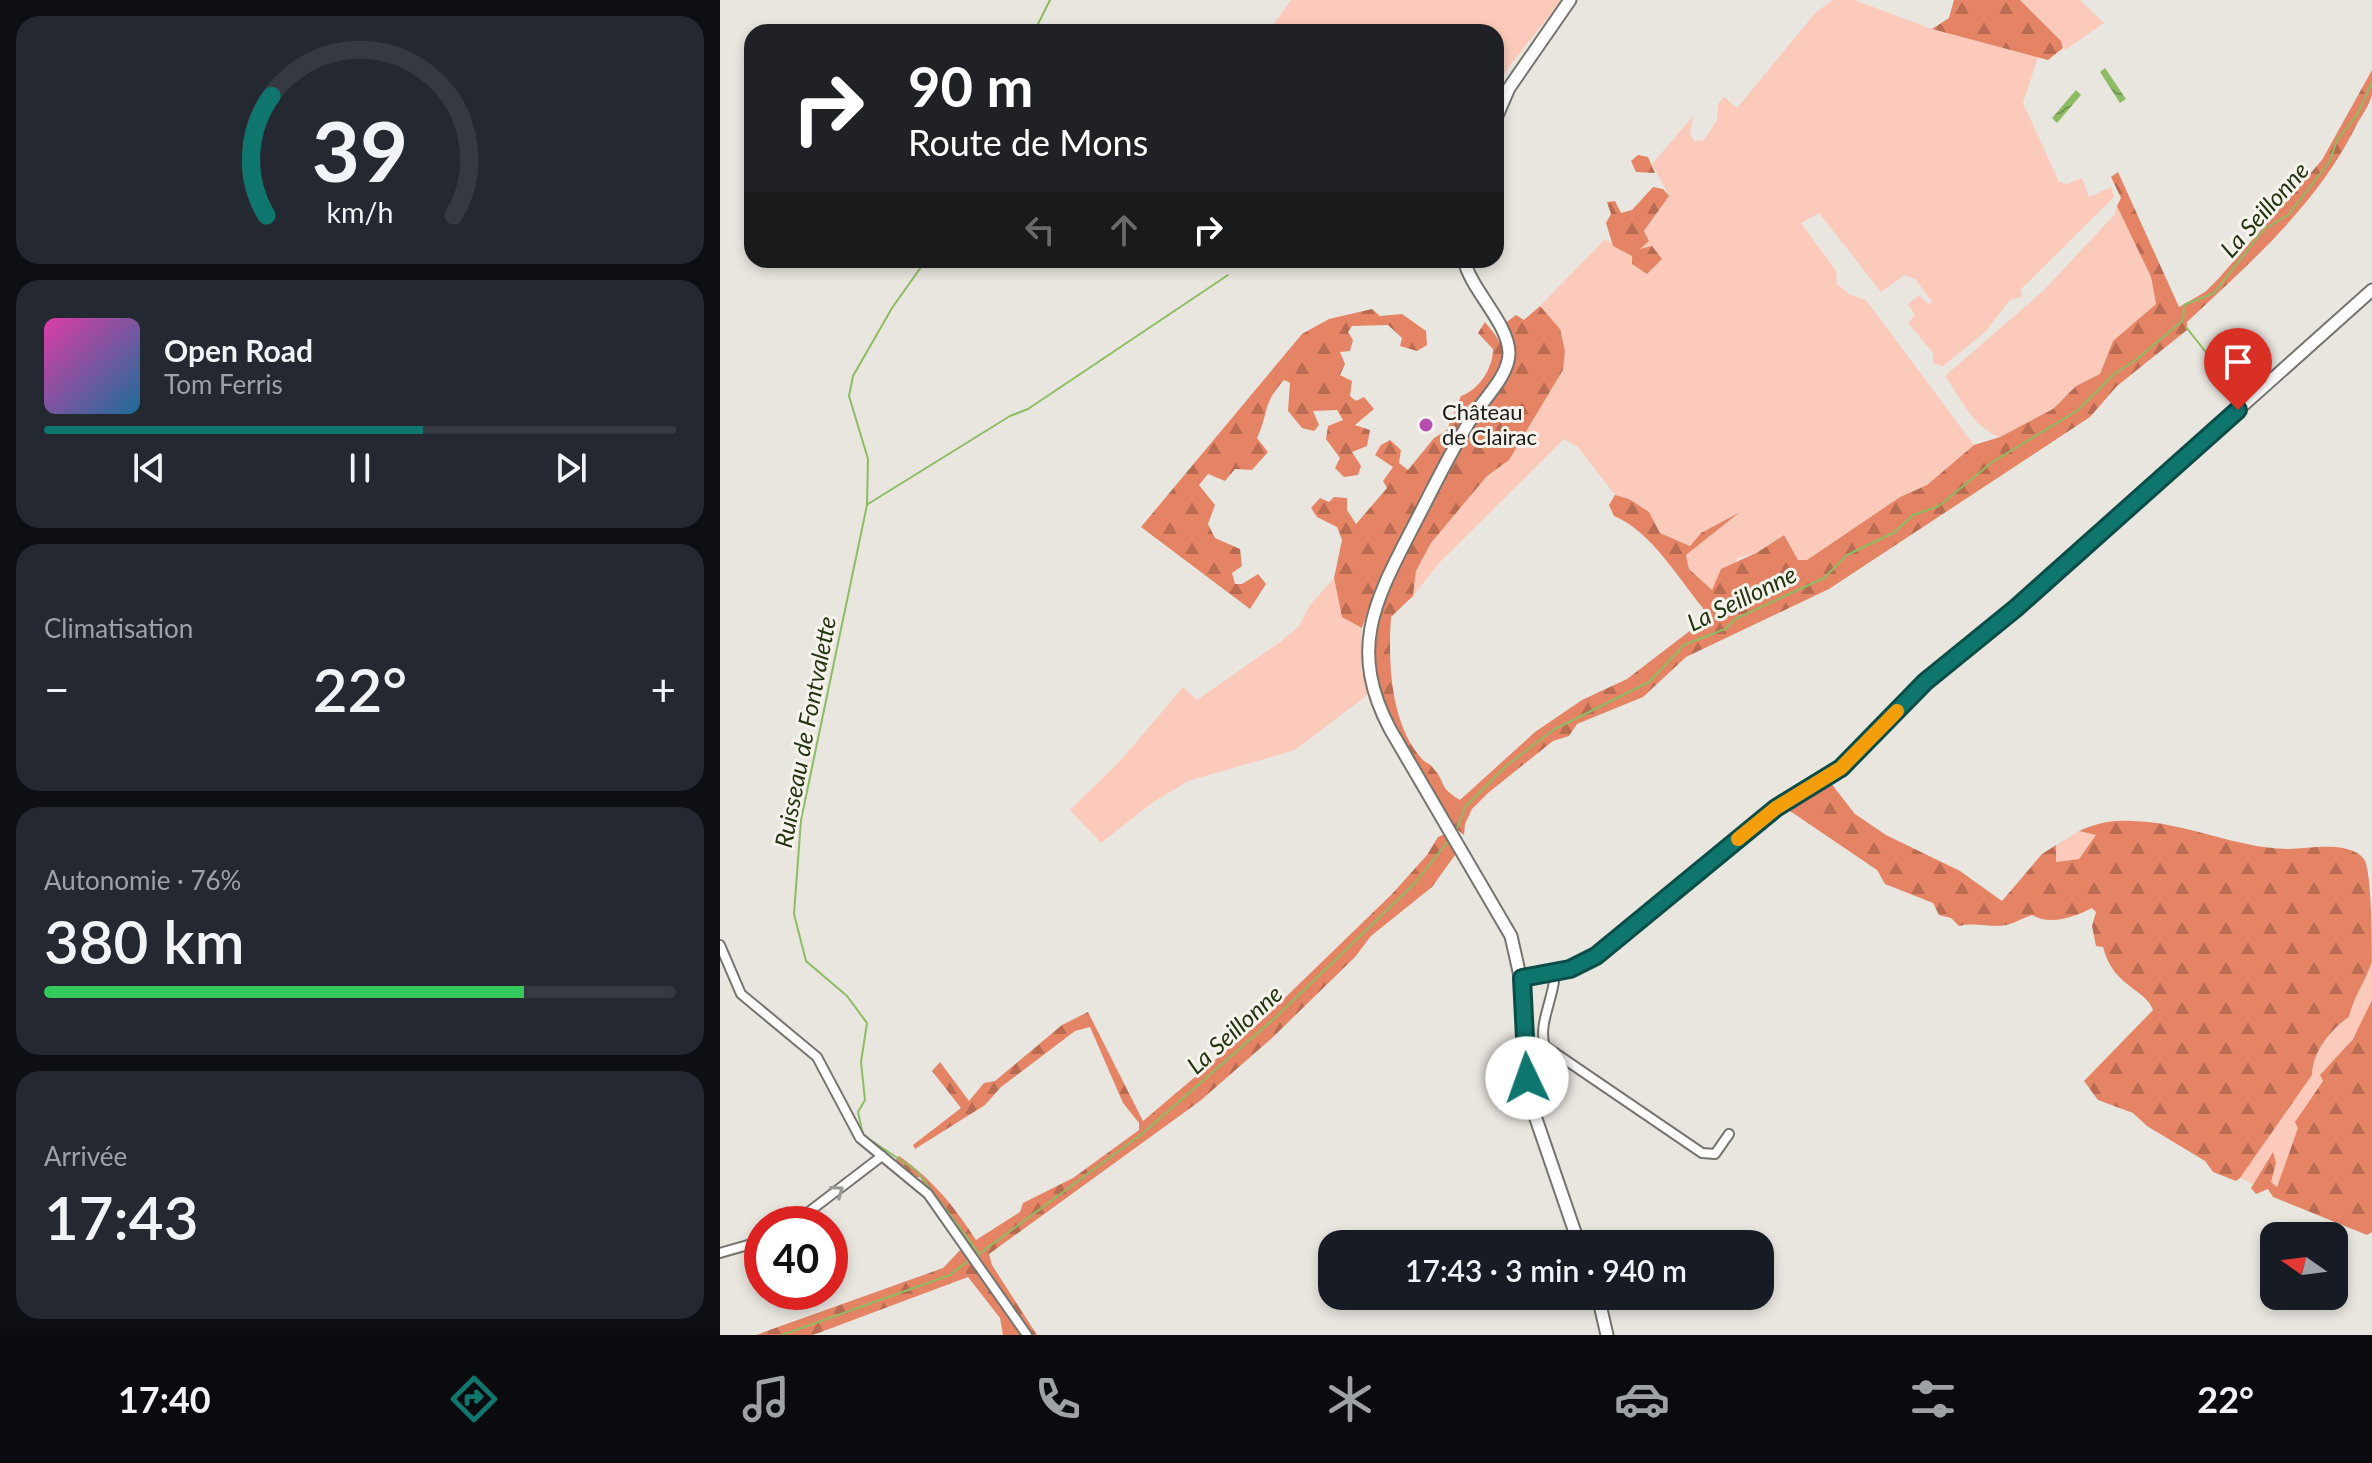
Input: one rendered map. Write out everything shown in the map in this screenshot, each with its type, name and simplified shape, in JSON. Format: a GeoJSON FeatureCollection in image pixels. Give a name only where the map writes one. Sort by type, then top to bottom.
{"type":"FeatureCollection","features":[{"type":"Feature","properties":{"kind":"street"},"geometry":{"type":"LineString","coordinates":[[1504,100],[1570,0]]}},
{"type":"Feature","properties":{"kind":"street"},"geometry":{"type":"LineString","coordinates":[[1466,268],[1505,338],[1508,363],[1451,453],[1381,589],[1369,629],[1367,656],[1374,694],[1383,715],[1506,925],[1520,972],[1533,1110],[1574,1230]]}},
{"type":"Feature","properties":{"kind":"street"},"geometry":{"type":"LineString","coordinates":[[1520,972],[1570,969],[1596,956],[1776,808],[1841,768],[1925,682],[2016,608],[2372,290]]}},
{"type":"Feature","properties":{"kind":"street"},"geometry":{"type":"LineString","coordinates":[[720,945],[741,994],[817,1057],[860,1138],[928,1194],[1027,1335]]}},
{"type":"Feature","properties":{"kind":"street"},"geometry":{"type":"LineString","coordinates":[[1555,970],[1554,989],[1543,1032],[1545,1046],[1702,1153],[1715,1154],[1729,1134]]}},
{"type":"Feature","properties":{"kind":"street"},"geometry":{"type":"LineString","coordinates":[[817,1206],[882,1156]]}},
{"type":"Feature","properties":{"kind":"street"},"geometry":{"type":"LineString","coordinates":[[720,1253],[744,1246]]}},
{"type":"Feature","properties":{"kind":"street"},"geometry":{"type":"LineString","coordinates":[[1601,1310],[1607,1335]]}},
{"type":"Feature","properties":{"kind":"shaded area"},"geometry":{"type":"Polygon","coordinates":[[[1291,0],[1562,0],[1504,75],[1504,24],[1274,24],[1291,0]]]}},
{"type":"Feature","properties":{"kind":"shaded area"},"geometry":{"type":"Polygon","coordinates":[[[1833,0],[1854,0],[1932,29],[2038,57],[2023,103],[2059,182],[2067,184],[2082,178],[2089,197],[2111,187],[2114,197],[2020,290],[2023,297],[2010,300],[1985,332],[1943,366],[1933,363],[1933,353],[1908,323],[1915,315],[1908,304],[1919,295],[1928,304],[1932,302],[1916,280],[1905,275],[1881,292],[1819,213],[1801,223],[1836,271],[1837,284],[1850,295],[1866,300],[1974,445],[1927,485],[1900,497],[1807,560],[1798,560],[1783,535],[1758,552],[1738,558],[1712,590],[1689,569],[1686,555],[1740,512],[1701,533],[1690,546],[1660,533],[1649,512],[1629,499],[1615,495],[1578,447],[1564,439],[1440,562],[1413,596],[1416,571],[1431,543],[1487,476],[1509,460],[1563,370],[1560,329],[1540,306],[1605,239],[1632,256],[1641,250],[1644,232],[1669,196],[1652,164],[1693,116],[1690,134],[1694,141],[1704,140],[1717,120],[1718,104],[1724,97],[1737,108],[1816,12],[1833,0]]]}},
{"type":"Feature","properties":{"kind":"shaded area"},"geometry":{"type":"Polygon","coordinates":[[[2020,0],[2080,0],[2104,23],[2065,50],[2061,41],[2020,0]]]}},
{"type":"Feature","properties":{"kind":"shaded area"},"geometry":{"type":"Polygon","coordinates":[[[2117,206],[2151,277],[2156,304],[2113,341],[2100,374],[2076,386],[2053,409],[2000,437],[1991,433],[1968,411],[1945,376],[2043,291],[2115,214],[2117,206]]]}},
{"type":"Feature","properties":{"kind":"shaded area"},"geometry":{"type":"Polygon","coordinates":[[[1334,578],[1342,617],[1362,628],[1364,677],[1370,693],[1295,750],[1188,781],[1152,803],[1101,843],[1070,810],[1121,760],[1183,687],[1197,700],[1280,642],[1299,626],[1310,605],[1334,578]]]}},
{"type":"Feature","properties":{"kind":"shaded area"},"geometry":{"type":"Polygon","coordinates":[[[2079,831],[2097,835],[2079,859],[2056,862],[2056,845],[2079,831]]]}},
{"type":"Feature","properties":{"kind":"shaded area"},"geometry":{"type":"Polygon","coordinates":[[[2372,960],[2369,1011],[2351,1040],[2320,1075],[2324,1080],[2307,1105],[2277,1188],[2271,1183],[2273,1153],[2253,1184],[2240,1178],[2312,1075],[2324,1042],[2349,1017],[2353,999],[2372,960]]]}},
{"type":"Feature","properties":{"kind":"green space"},"geometry":{"type":"Polygon","coordinates":[[[1954,0],[2020,0],[2061,41],[2063,48],[2048,60],[1932,29],[1949,18],[1954,0]]]}},
{"type":"Feature","properties":{"kind":"green space"},"geometry":{"type":"Polygon","coordinates":[[[2372,70],[2372,94],[2368,105],[2342,151],[2304,205],[2259,254],[2187,322],[2187,330],[2117,386],[2090,417],[1829,589],[1686,657],[1643,697],[1577,724],[1569,736],[1553,741],[1488,793],[1472,809],[1464,835],[1454,827],[1414,765],[1391,721],[1377,675],[1376,631],[1387,594],[1403,558],[1466,439],[1503,386],[1512,367],[1515,348],[1504,324],[1516,315],[1524,320],[1540,306],[1560,329],[1565,351],[1563,370],[1509,460],[1487,476],[1431,543],[1416,571],[1413,596],[1391,617],[1391,673],[1404,729],[1412,746],[1437,773],[1445,788],[1460,800],[1535,732],[1582,700],[1627,679],[1704,620],[1703,608],[1663,556],[1640,532],[1614,516],[1609,505],[1615,495],[1629,499],[1649,512],[1660,533],[1690,546],[1701,533],[1740,512],[1686,555],[1689,569],[1712,590],[1721,569],[1758,552],[1784,535],[1798,560],[1807,560],[1900,497],[1927,485],[1974,445],[2000,437],[2053,409],[2076,386],[2100,374],[2113,341],[2156,304],[2151,277],[2117,206],[2121,198],[2111,177],[2118,172],[2179,307],[2205,292],[2219,278],[2322,160],[2372,70]]]}},
{"type":"Feature","properties":{"kind":"green space"},"geometry":{"type":"Polygon","coordinates":[[[1638,155],[1648,157],[1655,173],[1636,172],[1631,161],[1638,155]]]}},
{"type":"Feature","properties":{"kind":"green space"},"geometry":{"type":"Polygon","coordinates":[[[1653,187],[1663,189],[1669,196],[1644,231],[1649,241],[1640,249],[1652,246],[1662,259],[1647,274],[1632,264],[1632,256],[1613,246],[1606,223],[1611,214],[1607,202],[1615,201],[1621,213],[1632,210],[1653,187]]]}},
{"type":"Feature","properties":{"kind":"green space"},"geometry":{"type":"Polygon","coordinates":[[[1372,309],[1380,316],[1402,314],[1426,331],[1427,345],[1417,351],[1400,346],[1402,338],[1388,325],[1352,326],[1348,332],[1353,340],[1350,351],[1340,352],[1345,364],[1340,375],[1352,381],[1350,396],[1356,401],[1364,397],[1374,409],[1355,425],[1370,430],[1367,446],[1352,452],[1361,466],[1358,475],[1344,477],[1335,468],[1340,458],[1326,439],[1328,426],[1343,420],[1337,410],[1313,411],[1319,425],[1314,431],[1302,428],[1288,411],[1290,383],[1284,380],[1269,402],[1257,438],[1268,452],[1252,470],[1235,469],[1225,481],[1208,474],[1199,485],[1215,505],[1208,524],[1215,538],[1240,549],[1242,566],[1232,573],[1235,584],[1242,584],[1258,574],[1266,584],[1250,609],[1141,527],[1302,334],[1329,319],[1372,309]]]}},
{"type":"Feature","properties":{"kind":"green space"},"geometry":{"type":"Polygon","coordinates":[[[1485,322],[1502,348],[1500,367],[1451,441],[1374,593],[1362,628],[1342,617],[1334,578],[1342,540],[1337,527],[1317,517],[1311,508],[1320,498],[1329,502],[1334,497],[1347,498],[1347,510],[1356,524],[1387,488],[1383,481],[1393,467],[1375,455],[1381,445],[1390,440],[1401,450],[1399,463],[1408,470],[1434,438],[1447,430],[1461,396],[1479,384],[1491,364],[1493,349],[1478,333],[1485,322]]]}},
{"type":"Feature","properties":{"kind":"green space"},"geometry":{"type":"Polygon","coordinates":[[[1830,782],[1855,814],[1886,835],[1960,871],[2002,901],[2042,854],[2056,845],[2056,862],[2079,859],[2096,835],[2079,831],[2111,822],[2152,822],[2268,848],[2348,849],[2364,859],[2367,866],[2372,961],[2349,1017],[2324,1042],[2312,1075],[2236,1181],[2213,1172],[2205,1161],[2147,1126],[2133,1113],[2098,1100],[2084,1081],[2153,1010],[2143,996],[2114,971],[2103,947],[2096,946],[2092,926],[2096,912],[2092,908],[2062,919],[2047,920],[2032,915],[2007,925],[1959,926],[1951,918],[1939,915],[1933,903],[1885,884],[1877,870],[1787,809],[1830,782]]]}},
{"type":"Feature","properties":{"kind":"green space"},"geometry":{"type":"Polygon","coordinates":[[[1445,834],[1455,855],[1432,887],[1371,936],[1355,957],[1272,1038],[1200,1101],[989,1254],[992,1265],[1037,1335],[1003,1335],[1000,1318],[968,1277],[813,1335],[756,1335],[826,1310],[848,1310],[848,1302],[943,1268],[966,1244],[935,1197],[930,1197],[920,1177],[911,1178],[893,1163],[899,1156],[942,1194],[976,1240],[1020,1212],[1023,1203],[1073,1178],[1139,1130],[1139,1123],[1123,1103],[1090,1027],[1075,1031],[1001,1087],[985,1105],[915,1149],[913,1145],[961,1108],[932,1071],[940,1062],[969,1101],[984,1083],[995,1081],[1062,1025],[1088,1012],[1143,1121],[1260,1022],[1392,894],[1427,855],[1438,837],[1445,834]]]}},
{"type":"Feature","properties":{"kind":"green space"},"geometry":{"type":"Polygon","coordinates":[[[2372,1000],[2372,1232],[2367,1235],[2348,1227],[2348,1222],[2335,1222],[2273,1197],[2268,1189],[2256,1194],[2251,1188],[2273,1152],[2276,1163],[2271,1182],[2277,1187],[2298,1128],[2295,1122],[2323,1081],[2320,1075],[2353,1039],[2372,1000]]]}},
{"type":"Feature","properties":{"kind":"water"},"geometry":{"type":"Polygon","coordinates":[[[2105,68],[2126,99],[2120,103],[2100,72],[2105,68]]]}},
{"type":"Feature","properties":{"kind":"water"},"geometry":{"type":"Polygon","coordinates":[[[2076,90],[2081,95],[2057,123],[2052,118],[2076,90]]]}},
{"type":"Feature","properties":{"kind":"waterway","name":"Ruisseau de Fontvalette"},"geometry":{"type":"LineString","coordinates":[[1038,24],[1050,0]]}},
{"type":"Feature","properties":{"kind":"waterway","name":"La Seillonne"},"geometry":{"type":"LineString","coordinates":[[1456,831],[1465,807],[1505,767],[1553,730],[1649,682],[1684,645],[1725,629],[1737,618],[1824,578],[1847,555],[1895,532],[1913,515],[1939,506],[1991,463],[2078,410],[2114,374],[2136,360],[2183,320],[2184,305],[2214,293],[2264,229],[2288,215],[2330,161],[2337,140],[2357,115],[2372,82]]}},
{"type":"Feature","properties":{"kind":"waterway","name":"Ruisseau de Fontvalette"},"geometry":{"type":"LineString","coordinates":[[920,268],[892,308],[853,376],[849,396],[868,459],[867,505],[801,820],[794,914],[806,961],[847,996],[867,1023],[861,1062],[865,1100],[858,1112],[863,1135],[917,1171],[978,1252]]}},
{"type":"Feature","properties":{"kind":"waterway"},"geometry":{"type":"LineString","coordinates":[[868,504],[1010,416],[1028,409],[1228,275]]}},
{"type":"Feature","properties":{"kind":"waterway"},"geometry":{"type":"LineString","coordinates":[[2186,327],[2242,398]]}},
{"type":"Feature","properties":{"kind":"waterway","name":"La Seillonne"},"geometry":{"type":"LineString","coordinates":[[975,1257],[1143,1133],[1277,1016],[1415,883],[1449,840]]}},
{"type":"Feature","properties":{"kind":"waterway","name":"La Seillonne"},"geometry":{"type":"LineString","coordinates":[[782,1335],[950,1275],[969,1260]]}},
{"type":"Feature","properties":{"kind":"slow traffic"},"geometry":{"type":"LineString","coordinates":[[1738,839],[1776,808],[1841,768],[1897,711]]}},
{"type":"Feature","properties":{"kind":"place","name":"Château de Clairac"},"geometry":{"type":"Point","coordinates":[1426,425]}},
{"type":"Feature","properties":{"kind":"route"},"geometry":{"type":"LineString","coordinates":[[1527,1078],[1522,978],[1539,972],[1570,969],[1596,956],[1776,808],[1841,768],[1925,682],[2016,608],[2238,410]]}}]}
